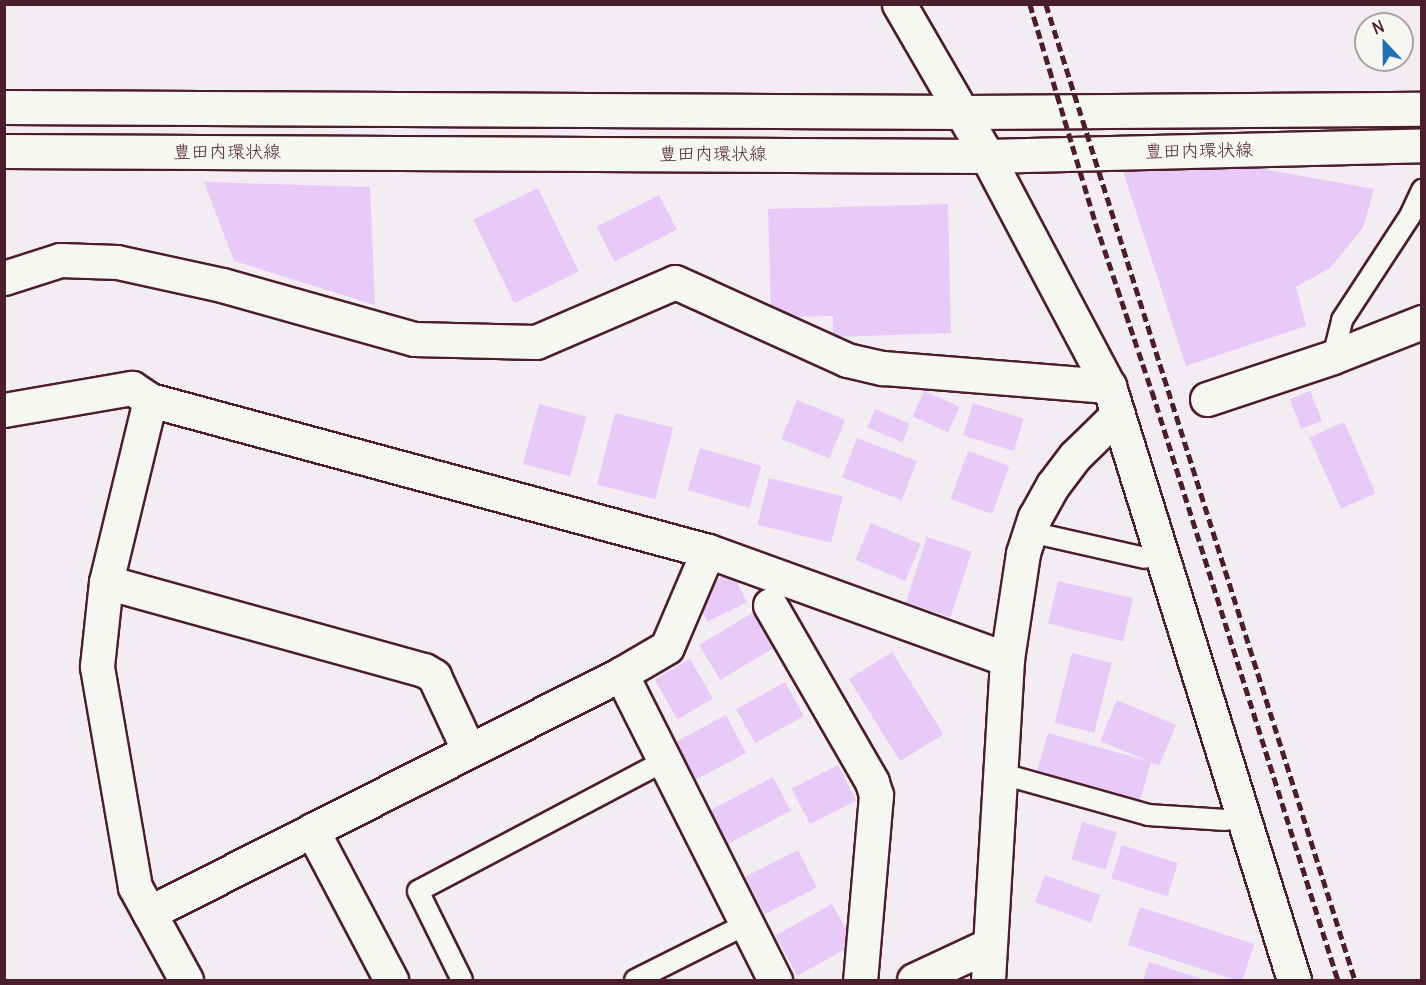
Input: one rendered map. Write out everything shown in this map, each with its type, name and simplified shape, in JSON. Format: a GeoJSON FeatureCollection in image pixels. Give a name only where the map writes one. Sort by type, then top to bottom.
{"type":"FeatureCollection","features":[{"type":"Feature","properties":{"kind":"street"},"geometry":{"type":"LineString","coordinates":[[899,4],[987,156],[1114,400],[1294,981]]}},
{"type":"Feature","properties":{"kind":"street"},"geometry":{"type":"LineString","coordinates":[[4,107],[961,112],[1422,109]]}},
{"type":"Feature","properties":{"kind":"street","name":"豊田内環状線"},"geometry":{"type":"LineString","coordinates":[[4,151],[987,156],[1422,145]]}},
{"type":"Feature","properties":{"kind":"street"},"geometry":{"type":"LineString","coordinates":[[4,278],[60,260],[117,261],[222,285],[414,339],[536,342],[675,282],[847,360],[883,368],[1114,400]]}},
{"type":"Feature","properties":{"kind":"street"},"geometry":{"type":"LineString","coordinates":[[1207,399],[1334,357],[1422,322]]}},
{"type":"Feature","properties":{"kind":"street"},"geometry":{"type":"LineString","coordinates":[[4,410],[132,388],[150,400],[708,551],[1007,659]]}},
{"type":"Feature","properties":{"kind":"street"},"geometry":{"type":"LineString","coordinates":[[150,400],[106,582],[97,666],[135,886],[186,981]]}},
{"type":"Feature","properties":{"kind":"street"},"geometry":{"type":"LineString","coordinates":[[988,981],[1007,659],[1023,553],[1030,532],[1053,485],[1114,400]]}},
{"type":"Feature","properties":{"kind":"street"},"geometry":{"type":"LineString","coordinates":[[149,913],[468,749],[621,674],[667,647],[708,551]]}},
{"type":"Feature","properties":{"kind":"street"},"geometry":{"type":"LineString","coordinates":[[106,582],[424,670],[434,676],[468,749]]}},
{"type":"Feature","properties":{"kind":"street"},"geometry":{"type":"LineString","coordinates":[[770,605],[872,782],[876,795],[860,981]]}},
{"type":"Feature","properties":{"kind":"street"},"geometry":{"type":"LineString","coordinates":[[621,674],[775,981]]}},
{"type":"Feature","properties":{"kind":"street"},"geometry":{"type":"LineString","coordinates":[[312,830],[391,981]]}},
{"type":"Feature","properties":{"kind":"street"},"geometry":{"type":"LineString","coordinates":[[914,981],[989,945]]}},
{"type":"Feature","properties":{"kind":"lane"},"geometry":{"type":"LineString","coordinates":[[1334,357],[1342,320],[1410,216],[1422,190]]}},
{"type":"Feature","properties":{"kind":"lane"},"geometry":{"type":"LineString","coordinates":[[1030,532],[1145,558]]}},
{"type":"Feature","properties":{"kind":"lane"},"geometry":{"type":"LineString","coordinates":[[462,981],[418,891],[665,761]]}},
{"type":"Feature","properties":{"kind":"lane"},"geometry":{"type":"LineString","coordinates":[[999,773],[1148,815],[1226,820]]}},
{"type":"Feature","properties":{"kind":"lane"},"geometry":{"type":"LineString","coordinates":[[634,981],[747,924]]}},
{"type":"Feature","properties":{"kind":"building"},"geometry":{"type":"Polygon","coordinates":[[[1247,166],[1374,189],[1363,228],[1330,268],[1296,287],[1306,326],[1186,366],[1123,171],[1247,166]]]}},
{"type":"Feature","properties":{"kind":"building"},"geometry":{"type":"Polygon","coordinates":[[[204,182],[370,187],[375,305],[234,261],[204,182]]]}},
{"type":"Feature","properties":{"kind":"building"},"geometry":{"type":"Polygon","coordinates":[[[538,188],[579,272],[514,303],[473,220],[538,188]]]}},
{"type":"Feature","properties":{"kind":"building"},"geometry":{"type":"Polygon","coordinates":[[[659,195],[677,230],[614,262],[597,227],[659,195]]]}},
{"type":"Feature","properties":{"kind":"building"},"geometry":{"type":"Polygon","coordinates":[[[948,204],[951,333],[833,337],[833,316],[771,317],[768,209],[948,204]]]}},
{"type":"Feature","properties":{"kind":"building"},"geometry":{"type":"Polygon","coordinates":[[[924,391],[960,407],[948,432],[913,417],[924,391]]]}},
{"type":"Feature","properties":{"kind":"building"},"geometry":{"type":"Polygon","coordinates":[[[1310,391],[1322,421],[1302,429],[1290,399],[1310,391]]]}},
{"type":"Feature","properties":{"kind":"building"},"geometry":{"type":"Polygon","coordinates":[[[797,400],[845,419],[829,458],[781,439],[797,400]]]}},
{"type":"Feature","properties":{"kind":"building"},"geometry":{"type":"Polygon","coordinates":[[[973,403],[1024,418],[1014,451],[963,436],[973,403]]]}},
{"type":"Feature","properties":{"kind":"building"},"geometry":{"type":"Polygon","coordinates":[[[539,404],[586,417],[570,477],[523,464],[539,404]]]}},
{"type":"Feature","properties":{"kind":"building"},"geometry":{"type":"Polygon","coordinates":[[[875,409],[910,424],[902,442],[867,427],[875,409]]]}},
{"type":"Feature","properties":{"kind":"building"},"geometry":{"type":"Polygon","coordinates":[[[615,413],[673,428],[655,499],[597,485],[615,413]]]}},
{"type":"Feature","properties":{"kind":"building"},"geometry":{"type":"Polygon","coordinates":[[[1344,422],[1376,493],[1341,509],[1309,437],[1344,422]]]}},
{"type":"Feature","properties":{"kind":"building"},"geometry":{"type":"Polygon","coordinates":[[[857,438],[917,461],[902,500],[842,477],[857,438]]]}},
{"type":"Feature","properties":{"kind":"building"},"geometry":{"type":"Polygon","coordinates":[[[700,448],[762,466],[749,508],[688,490],[700,448]]]}},
{"type":"Feature","properties":{"kind":"building"},"geometry":{"type":"Polygon","coordinates":[[[968,451],[1009,466],[992,514],[951,499],[968,451]]]}},
{"type":"Feature","properties":{"kind":"building"},"geometry":{"type":"Polygon","coordinates":[[[769,478],[843,496],[831,543],[757,525],[769,478]]]}},
{"type":"Feature","properties":{"kind":"building"},"geometry":{"type":"Polygon","coordinates":[[[871,523],[921,544],[905,581],[855,560],[871,523]]]}},
{"type":"Feature","properties":{"kind":"building"},"geometry":{"type":"Polygon","coordinates":[[[927,537],[972,552],[950,617],[906,603],[927,537]]]}},
{"type":"Feature","properties":{"kind":"building"},"geometry":{"type":"Polygon","coordinates":[[[732,572],[747,603],[707,622],[692,591],[732,572]]]}},
{"type":"Feature","properties":{"kind":"building"},"geometry":{"type":"Polygon","coordinates":[[[1058,581],[1133,598],[1123,641],[1048,624],[1058,581]]]}},
{"type":"Feature","properties":{"kind":"building"},"geometry":{"type":"Polygon","coordinates":[[[754,612],[775,647],[720,680],[699,645],[754,612]]]}},
{"type":"Feature","properties":{"kind":"building"},"geometry":{"type":"Polygon","coordinates":[[[892,652],[943,734],[900,761],[849,679],[892,652]]]}},
{"type":"Feature","properties":{"kind":"building"},"geometry":{"type":"Polygon","coordinates":[[[1072,653],[1112,663],[1094,733],[1055,723],[1072,653]]]}},
{"type":"Feature","properties":{"kind":"building"},"geometry":{"type":"Polygon","coordinates":[[[690,659],[713,699],[677,719],[654,680],[690,659]]]}},
{"type":"Feature","properties":{"kind":"building"},"geometry":{"type":"Polygon","coordinates":[[[785,682],[804,716],[755,743],[736,709],[785,682]]]}},
{"type":"Feature","properties":{"kind":"building"},"geometry":{"type":"Polygon","coordinates":[[[1117,700],[1176,725],[1159,766],[1151,762],[1139,805],[1036,775],[1048,733],[1148,761],[1100,741],[1117,700]]]}},
{"type":"Feature","properties":{"kind":"building"},"geometry":{"type":"Polygon","coordinates":[[[726,715],[746,753],[692,782],[672,744],[726,715]]]}},
{"type":"Feature","properties":{"kind":"building"},"geometry":{"type":"Polygon","coordinates":[[[838,765],[856,801],[810,824],[792,789],[838,765]]]}},
{"type":"Feature","properties":{"kind":"building"},"geometry":{"type":"Polygon","coordinates":[[[773,777],[791,811],[725,846],[707,812],[773,777]]]}},
{"type":"Feature","properties":{"kind":"building"},"geometry":{"type":"Polygon","coordinates":[[[1082,822],[1117,832],[1106,869],[1071,859],[1082,822]]]}},
{"type":"Feature","properties":{"kind":"building"},"geometry":{"type":"Polygon","coordinates":[[[1122,845],[1178,863],[1167,897],[1111,878],[1122,845]]]}},
{"type":"Feature","properties":{"kind":"building"},"geometry":{"type":"Polygon","coordinates":[[[798,850],[817,887],[764,914],[745,877],[798,850]]]}},
{"type":"Feature","properties":{"kind":"building"},"geometry":{"type":"Polygon","coordinates":[[[1045,875],[1100,895],[1091,922],[1035,902],[1045,875]]]}},
{"type":"Feature","properties":{"kind":"building"},"geometry":{"type":"Polygon","coordinates":[[[832,904],[854,944],[797,976],[775,936],[832,904]]]}},
{"type":"Feature","properties":{"kind":"building"},"geometry":{"type":"Polygon","coordinates":[[[1140,907],[1254,944],[1242,980],[1235,980],[1128,945],[1140,907]]]}},
{"type":"Feature","properties":{"kind":"building"},"geometry":{"type":"Polygon","coordinates":[[[1149,962],[1205,980],[1143,980],[1149,962]]]}},
{"type":"Feature","properties":{"kind":"railway"},"geometry":{"type":"LineString","coordinates":[[1030,4],[1096,224],[1152,391],[1338,980]]}},
{"type":"Feature","properties":{"kind":"railway"},"geometry":{"type":"LineString","coordinates":[[1046,4],[1355,980]]}}]}
